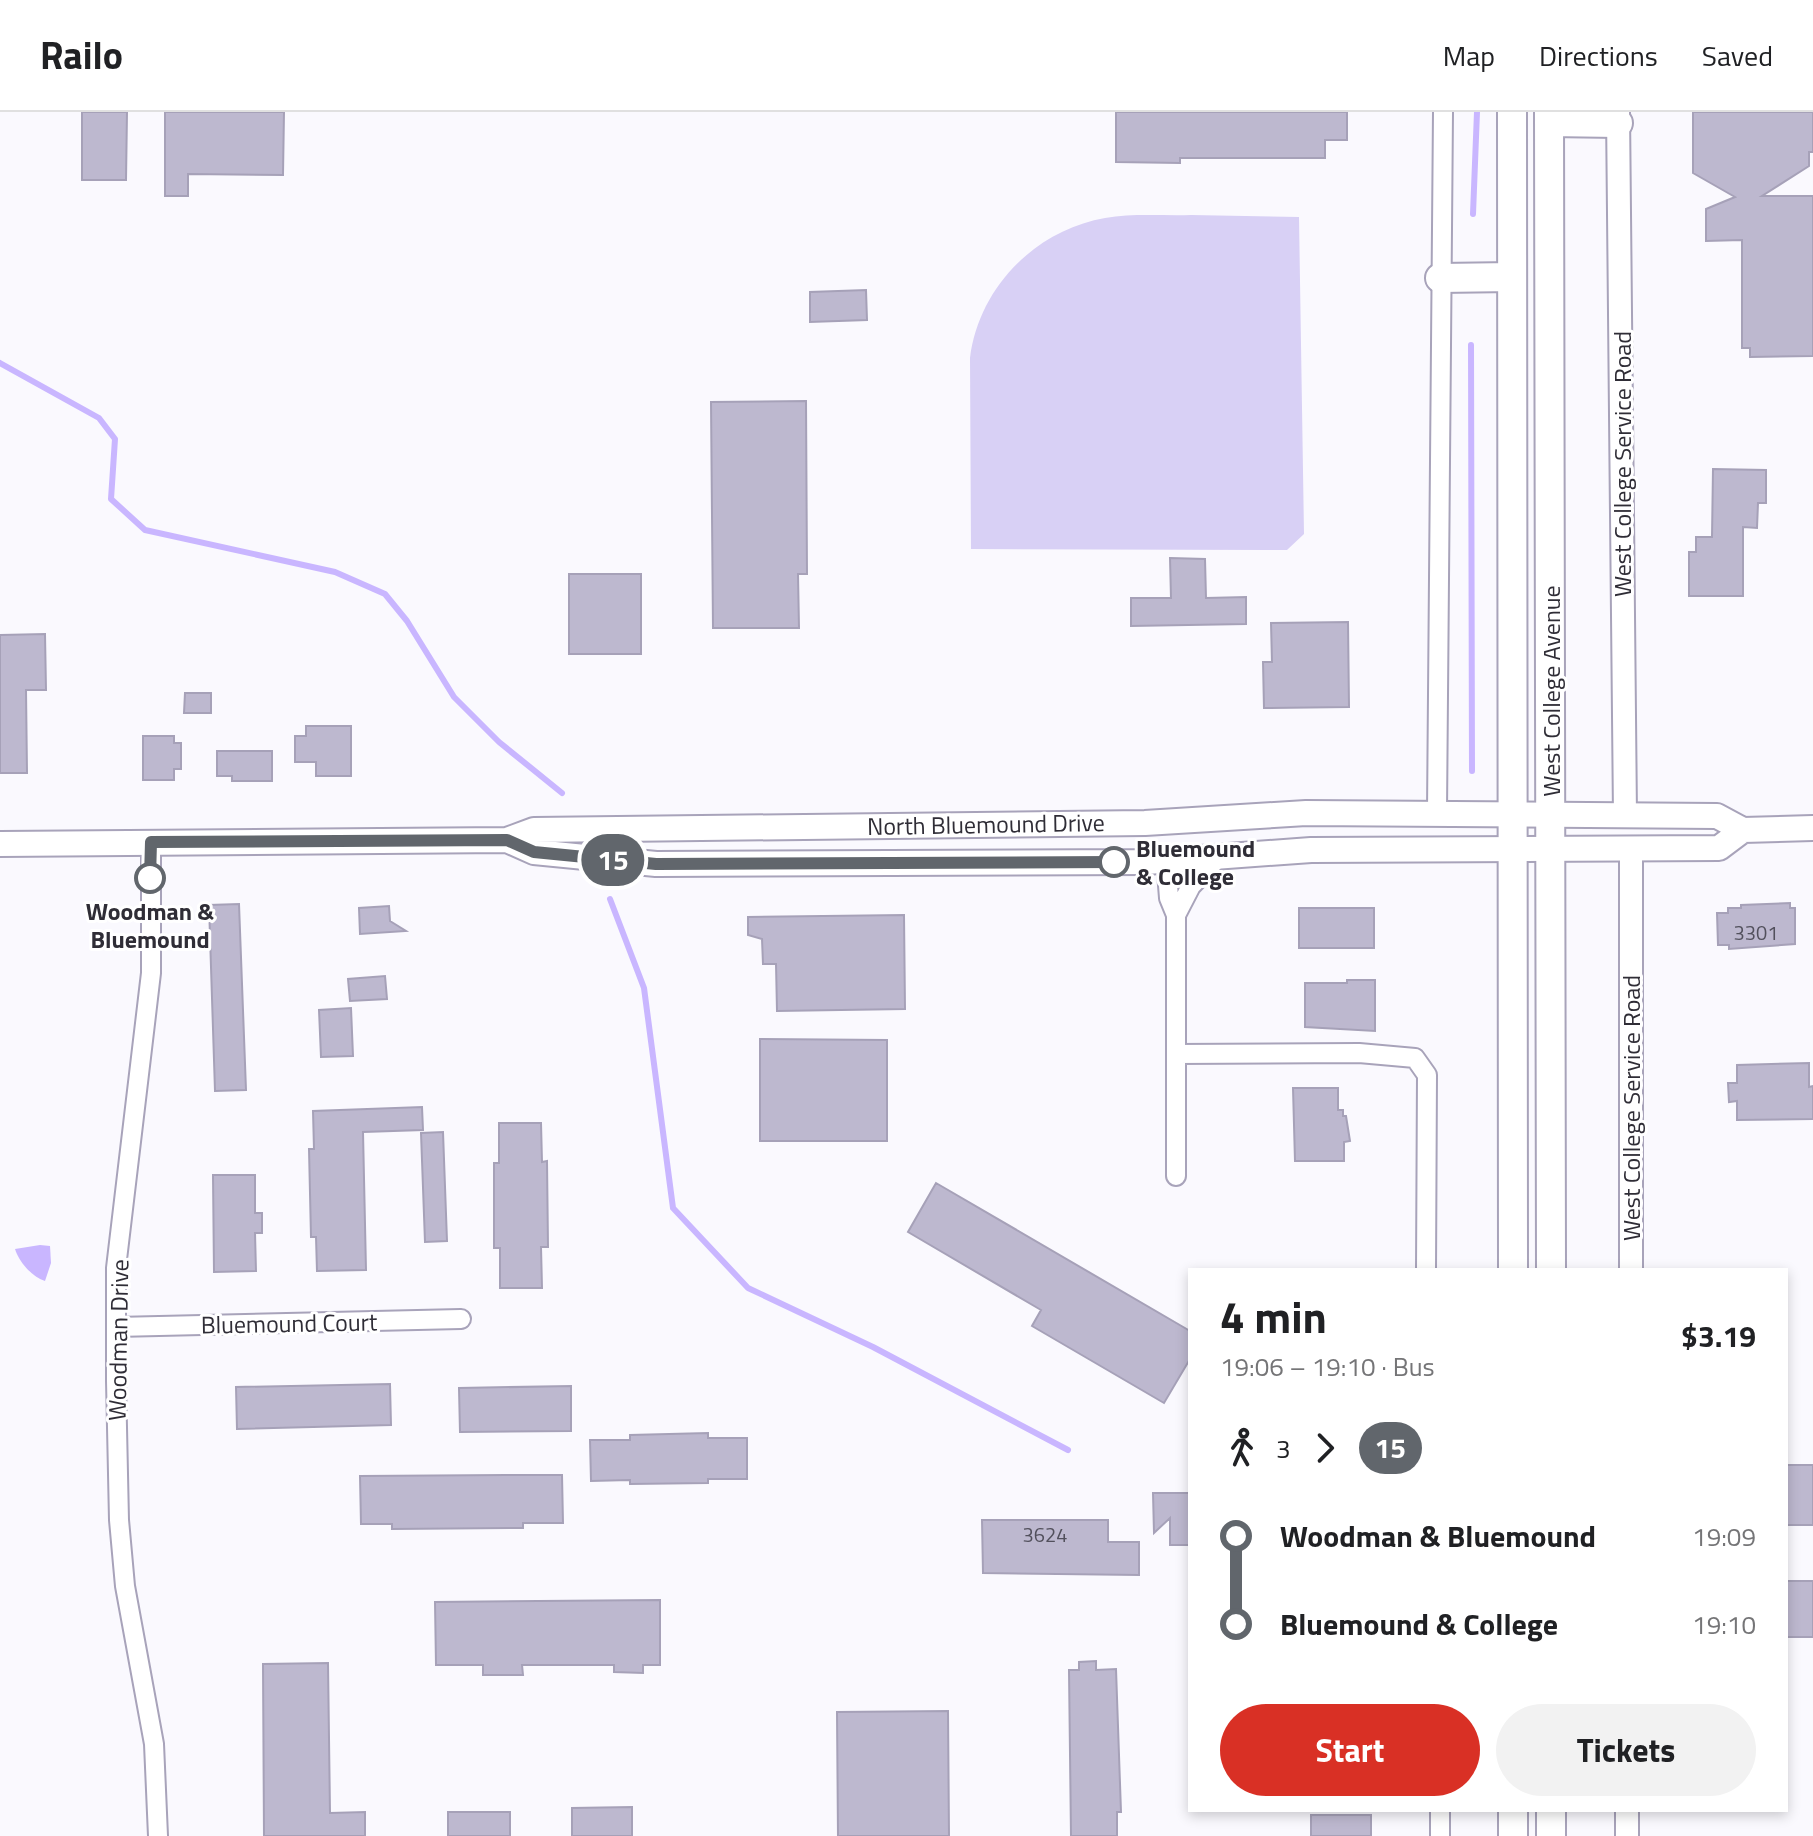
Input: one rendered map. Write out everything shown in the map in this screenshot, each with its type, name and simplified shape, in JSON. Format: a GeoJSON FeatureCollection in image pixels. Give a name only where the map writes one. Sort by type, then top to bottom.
{"type":"FeatureCollection","features":[{"type":"Feature","properties":{"kind":"main road","name":"West College Avenue"},"geometry":{"type":"LineString","coordinates":[[1512,112],[1513,1268]]}},
{"type":"Feature","properties":{"kind":"main road"},"geometry":{"type":"LineString","coordinates":[[1549,117],[1618,117]]}},
{"type":"Feature","properties":{"kind":"main road","name":"West College Avenue"},"geometry":{"type":"LineString","coordinates":[[1549,117],[1551,1268]]}},
{"type":"Feature","properties":{"kind":"main road"},"geometry":{"type":"LineString","coordinates":[[1440,278],[1512,277]]}},
{"type":"Feature","properties":{"kind":"main road","name":"North Bluemound Drive"},"geometry":{"type":"LineString","coordinates":[[0,844],[507,840],[534,830],[1145,823],[1286,814],[1437,812],[1717,816],[1743,830],[1719,848],[1631,851],[1514,847],[1311,850],[1166,860],[656,864],[534,852],[507,840]]}},
{"type":"Feature","properties":{"kind":"main road"},"geometry":{"type":"LineString","coordinates":[[1166,860],[1170,847],[1180,837],[1256,832],[1286,814]]}},
{"type":"Feature","properties":{"kind":"main road"},"geometry":{"type":"LineString","coordinates":[[1743,830],[1813,828]]}},
{"type":"Feature","properties":{"kind":"main road"},"geometry":{"type":"LineString","coordinates":[[1513,1812],[1513,1836]]}},
{"type":"Feature","properties":{"kind":"main road"},"geometry":{"type":"LineString","coordinates":[[1551,1812],[1551,1836]]}},
{"type":"Feature","properties":{"kind":"street"},"geometry":{"type":"LineString","coordinates":[[1437,812],[1443,112]]}},
{"type":"Feature","properties":{"kind":"street","name":"West College Service Road"},"geometry":{"type":"LineString","coordinates":[[1618,117],[1625,816]]}},
{"type":"Feature","properties":{"kind":"street","name":"Woodman Drive"},"geometry":{"type":"LineString","coordinates":[[151,842],[151,973],[116,1268],[116,1327],[117,1467],[123,1560],[134,1640],[154,1744],[158,1836]]}},
{"type":"Feature","properties":{"kind":"street","name":"West College Service Road"},"geometry":{"type":"LineString","coordinates":[[1631,851],[1631,1268]]}},
{"type":"Feature","properties":{"kind":"street"},"geometry":{"type":"LineString","coordinates":[[1176,915],[1191,886],[1219,857]]}},
{"type":"Feature","properties":{"kind":"street"},"geometry":{"type":"LineString","coordinates":[[1166,860],[1169,898],[1176,915],[1176,1176]]}},
{"type":"Feature","properties":{"kind":"street"},"geometry":{"type":"LineString","coordinates":[[1176,1054],[1359,1053],[1415,1058],[1427,1075],[1426,1268]]}},
{"type":"Feature","properties":{"kind":"street","name":"Bluemound Court"},"geometry":{"type":"LineString","coordinates":[[116,1327],[461,1319]]}},
{"type":"Feature","properties":{"kind":"street"},"geometry":{"type":"LineString","coordinates":[[1440,1812],[1440,1836]]}},
{"type":"Feature","properties":{"kind":"street"},"geometry":{"type":"LineString","coordinates":[[1627,1812],[1627,1836]]}},
{"type":"Feature","properties":{"kind":"shaded area"},"geometry":{"type":"Polygon","coordinates":[[[1116,216],[1299,217],[1304,534],[1287,550],[971,549],[970,358],[985,308],[998,286],[1034,249],[1080,225],[1116,216]]]}},
{"type":"Feature","properties":{"kind":"shaded area"},"geometry":{"type":"Polygon","coordinates":[[[50,1246],[51,1263],[45,1281],[27,1268],[15,1249],[50,1246]]]}},
{"type":"Feature","properties":{"kind":"building"},"geometry":{"type":"Polygon","coordinates":[[[82,112],[127,112],[126,180],[82,180],[82,112]]]}},
{"type":"Feature","properties":{"kind":"building"},"geometry":{"type":"Polygon","coordinates":[[[165,112],[284,112],[283,175],[188,174],[188,196],[165,196],[165,112]]]}},
{"type":"Feature","properties":{"kind":"building"},"geometry":{"type":"Polygon","coordinates":[[[1116,112],[1347,112],[1347,140],[1325,140],[1325,158],[1180,158],[1180,163],[1116,162],[1116,112]]]}},
{"type":"Feature","properties":{"kind":"building"},"geometry":{"type":"Polygon","coordinates":[[[1693,112],[1813,112],[1813,152],[1809,152],[1809,166],[1762,196],[1813,196],[1813,356],[1750,357],[1750,348],[1742,348],[1742,240],[1706,241],[1706,209],[1735,197],[1693,173],[1693,112]]]}},
{"type":"Feature","properties":{"kind":"building"},"geometry":{"type":"Polygon","coordinates":[[[866,290],[867,320],[810,322],[810,292],[866,290]]]}},
{"type":"Feature","properties":{"kind":"building"},"geometry":{"type":"Polygon","coordinates":[[[806,401],[807,574],[798,574],[799,628],[713,628],[711,402],[806,401]]]}},
{"type":"Feature","properties":{"kind":"building"},"geometry":{"type":"Polygon","coordinates":[[[1713,469],[1766,470],[1766,503],[1758,503],[1757,528],[1743,527],[1743,596],[1689,596],[1689,552],[1696,552],[1696,537],[1712,537],[1713,469]]]}},
{"type":"Feature","properties":{"kind":"building"},"geometry":{"type":"Polygon","coordinates":[[[1170,558],[1205,559],[1206,598],[1246,597],[1246,624],[1131,626],[1131,598],[1171,598],[1170,558]]]}},
{"type":"Feature","properties":{"kind":"building"},"geometry":{"type":"Polygon","coordinates":[[[569,574],[641,574],[641,654],[569,654],[569,574]]]}},
{"type":"Feature","properties":{"kind":"building"},"geometry":{"type":"Polygon","coordinates":[[[1348,622],[1349,707],[1264,708],[1263,662],[1272,662],[1271,623],[1348,622]]]}},
{"type":"Feature","properties":{"kind":"building"},"geometry":{"type":"Polygon","coordinates":[[[45,634],[46,690],[26,690],[27,773],[0,773],[0,635],[45,634]]]}},
{"type":"Feature","properties":{"kind":"building"},"geometry":{"type":"Polygon","coordinates":[[[185,693],[211,693],[211,713],[184,713],[185,693]]]}},
{"type":"Feature","properties":{"kind":"building"},"geometry":{"type":"Polygon","coordinates":[[[306,726],[351,726],[351,776],[316,776],[316,762],[295,762],[295,736],[306,736],[306,726]]]}},
{"type":"Feature","properties":{"kind":"building"},"geometry":{"type":"Polygon","coordinates":[[[143,736],[174,736],[174,743],[181,743],[181,769],[174,769],[174,780],[143,780],[143,736]]]}},
{"type":"Feature","properties":{"kind":"building"},"geometry":{"type":"Polygon","coordinates":[[[217,751],[272,751],[272,781],[232,781],[232,776],[217,776],[217,751]]]}},
{"type":"Feature","properties":{"kind":"building"},"geometry":{"type":"Polygon","coordinates":[[[1790,903],[1790,908],[1795,908],[1795,944],[1729,949],[1729,945],[1718,945],[1717,913],[1728,913],[1728,908],[1741,908],[1741,905],[1790,903]]]}},
{"type":"Feature","properties":{"kind":"building"},"geometry":{"type":"Polygon","coordinates":[[[239,904],[246,1090],[215,1091],[209,905],[239,904]]]}},
{"type":"Feature","properties":{"kind":"building"},"geometry":{"type":"Polygon","coordinates":[[[389,906],[390,921],[406,931],[360,934],[359,908],[389,906]]]}},
{"type":"Feature","properties":{"kind":"building"},"geometry":{"type":"Polygon","coordinates":[[[1299,908],[1374,908],[1374,948],[1299,948],[1299,908]]]}},
{"type":"Feature","properties":{"kind":"building"},"geometry":{"type":"Polygon","coordinates":[[[904,915],[905,1009],[777,1011],[776,964],[763,964],[762,939],[748,935],[748,917],[904,915]]]}},
{"type":"Feature","properties":{"kind":"building"},"geometry":{"type":"Polygon","coordinates":[[[385,976],[387,999],[350,1001],[348,979],[385,976]]]}},
{"type":"Feature","properties":{"kind":"building"},"geometry":{"type":"Polygon","coordinates":[[[1347,980],[1375,980],[1375,1031],[1305,1027],[1305,983],[1347,983],[1347,980]]]}},
{"type":"Feature","properties":{"kind":"building"},"geometry":{"type":"Polygon","coordinates":[[[351,1008],[353,1056],[321,1057],[319,1010],[351,1008]]]}},
{"type":"Feature","properties":{"kind":"building"},"geometry":{"type":"Polygon","coordinates":[[[760,1039],[887,1040],[887,1141],[760,1141],[760,1039]]]}},
{"type":"Feature","properties":{"kind":"building"},"geometry":{"type":"Polygon","coordinates":[[[1809,1063],[1813,1119],[1737,1120],[1737,1101],[1729,1102],[1728,1083],[1737,1083],[1737,1065],[1809,1063]]]}},
{"type":"Feature","properties":{"kind":"building"},"geometry":{"type":"Polygon","coordinates":[[[1293,1088],[1338,1088],[1338,1110],[1343,1110],[1343,1116],[1346,1116],[1350,1141],[1344,1142],[1344,1161],[1295,1161],[1293,1088]]]}},
{"type":"Feature","properties":{"kind":"building"},"geometry":{"type":"Polygon","coordinates":[[[422,1107],[423,1130],[363,1132],[366,1270],[317,1271],[316,1237],[311,1237],[309,1149],[314,1149],[313,1111],[422,1107]]]}},
{"type":"Feature","properties":{"kind":"building"},"geometry":{"type":"Polygon","coordinates":[[[499,1123],[541,1123],[542,1162],[547,1161],[548,1247],[541,1247],[542,1288],[500,1288],[500,1248],[494,1248],[494,1163],[499,1163],[499,1123]]]}},
{"type":"Feature","properties":{"kind":"building"},"geometry":{"type":"Polygon","coordinates":[[[443,1132],[447,1241],[425,1242],[421,1133],[443,1132]]]}},
{"type":"Feature","properties":{"kind":"building"},"geometry":{"type":"Polygon","coordinates":[[[213,1175],[255,1175],[255,1213],[262,1213],[262,1233],[255,1233],[256,1271],[214,1272],[213,1175]]]}},
{"type":"Feature","properties":{"kind":"building"},"geometry":{"type":"Polygon","coordinates":[[[936,1183],[1188,1330],[1188,1362],[1164,1403],[1032,1326],[1041,1310],[908,1232],[936,1183]]]}},
{"type":"Feature","properties":{"kind":"building"},"geometry":{"type":"Polygon","coordinates":[[[390,1384],[391,1425],[237,1429],[236,1387],[390,1384]]]}},
{"type":"Feature","properties":{"kind":"building"},"geometry":{"type":"Polygon","coordinates":[[[571,1386],[571,1431],[460,1432],[459,1388],[571,1386]]]}},
{"type":"Feature","properties":{"kind":"building"},"geometry":{"type":"Polygon","coordinates":[[[708,1433],[708,1438],[747,1438],[747,1479],[630,1484],[630,1480],[591,1481],[590,1440],[630,1440],[630,1435],[708,1433]]]}},
{"type":"Feature","properties":{"kind":"building"},"geometry":{"type":"Polygon","coordinates":[[[1788,1465],[1813,1465],[1813,1525],[1788,1525],[1788,1465]]]}},
{"type":"Feature","properties":{"kind":"building"},"geometry":{"type":"Polygon","coordinates":[[[562,1475],[563,1523],[523,1523],[523,1528],[392,1529],[392,1524],[361,1524],[360,1476],[562,1475]]]}},
{"type":"Feature","properties":{"kind":"building"},"geometry":{"type":"Polygon","coordinates":[[[1153,1493],[1188,1493],[1188,1545],[1170,1545],[1170,1518],[1154,1533],[1153,1493]]]}},
{"type":"Feature","properties":{"kind":"building"},"geometry":{"type":"Polygon","coordinates":[[[982,1520],[1108,1520],[1108,1542],[1139,1542],[1139,1575],[983,1573],[982,1520]]]}},
{"type":"Feature","properties":{"kind":"building"},"geometry":{"type":"Polygon","coordinates":[[[1788,1581],[1813,1581],[1813,1637],[1788,1637],[1788,1581]]]}},
{"type":"Feature","properties":{"kind":"building"},"geometry":{"type":"Polygon","coordinates":[[[660,1600],[660,1665],[643,1665],[643,1673],[614,1672],[614,1665],[522,1665],[523,1675],[483,1675],[483,1665],[436,1665],[435,1602],[660,1600]]]}},
{"type":"Feature","properties":{"kind":"building"},"geometry":{"type":"Polygon","coordinates":[[[1096,1661],[1096,1670],[1116,1669],[1121,1812],[1117,1812],[1117,1836],[1071,1836],[1069,1670],[1079,1670],[1079,1662],[1096,1661]]]}},
{"type":"Feature","properties":{"kind":"building"},"geometry":{"type":"Polygon","coordinates":[[[328,1663],[330,1813],[365,1812],[365,1836],[264,1836],[263,1664],[328,1663]]]}},
{"type":"Feature","properties":{"kind":"building"},"geometry":{"type":"Polygon","coordinates":[[[948,1711],[949,1836],[838,1836],[837,1712],[948,1711]]]}},
{"type":"Feature","properties":{"kind":"building"},"geometry":{"type":"Polygon","coordinates":[[[632,1807],[632,1836],[572,1836],[572,1808],[632,1807]]]}},
{"type":"Feature","properties":{"kind":"building"},"geometry":{"type":"Polygon","coordinates":[[[448,1812],[510,1812],[510,1836],[448,1836],[448,1812]]]}},
{"type":"Feature","properties":{"kind":"building"},"geometry":{"type":"Polygon","coordinates":[[[1311,1815],[1371,1815],[1371,1836],[1311,1836],[1311,1815]]]}},
{"type":"Feature","properties":{"kind":"waterway"},"geometry":{"type":"LineString","coordinates":[[1473,214],[1477,112]]}},
{"type":"Feature","properties":{"kind":"waterway"},"geometry":{"type":"LineString","coordinates":[[1471,345],[1472,771]]}},
{"type":"Feature","properties":{"kind":"waterway"},"geometry":{"type":"LineString","coordinates":[[0,363],[99,418],[115,439],[111,499],[145,530],[335,572],[385,594],[407,621],[454,697],[499,742],[562,793]]}},
{"type":"Feature","properties":{"kind":"waterway"},"geometry":{"type":"LineString","coordinates":[[610,899],[644,988],[673,1208],[748,1288],[873,1347],[1068,1450]]}},
{"type":"Feature","properties":{"kind":"bus line","name":"15"},"geometry":{"type":"LineString","coordinates":[[150,878],[151,842],[507,840],[534,852],[656,864],[1114,862]]}},
{"type":"Feature","properties":{"kind":"place","name":"Bluemound & College"},"geometry":{"type":"Point","coordinates":[1114,862]}},
{"type":"Feature","properties":{"kind":"place","name":"Woodman & Bluemound"},"geometry":{"type":"Point","coordinates":[150,878]}}]}
